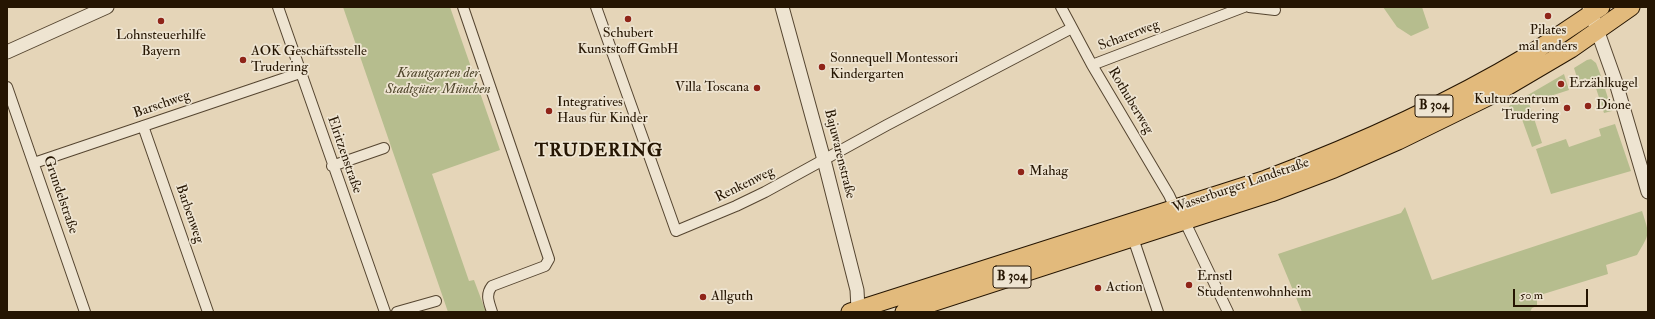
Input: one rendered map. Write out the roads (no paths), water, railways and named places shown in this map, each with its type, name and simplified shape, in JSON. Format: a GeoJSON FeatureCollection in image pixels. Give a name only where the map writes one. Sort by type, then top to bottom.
{"type":"FeatureCollection","features":[{"type":"Feature","properties":{"kind":"main road","name":"Wasserburger Landstraße"},"geometry":{"type":"LineString","coordinates":[[854,311],[1180,215],[1271,193],[1334,169],[1398,141],[1498,92],[1571,49],[1631,7]]}},
{"type":"Feature","properties":{"kind":"main road","name":"Wasserburger Landstraße"},"geometry":{"type":"LineString","coordinates":[[904,312],[1133,238],[1180,215],[1273,176],[1332,154],[1451,98],[1526,56],[1594,9]]}},
{"type":"Feature","properties":{"kind":"street"},"geometry":{"type":"LineString","coordinates":[[7,52],[107,7]]}},
{"type":"Feature","properties":{"kind":"street","name":"Elritzenstraße"},"geometry":{"type":"LineString","coordinates":[[278,7],[332,166],[385,312]]}},
{"type":"Feature","properties":{"kind":"street"},"geometry":{"type":"LineString","coordinates":[[462,7],[549,259],[545,266],[492,286],[488,291],[492,312]]}},
{"type":"Feature","properties":{"kind":"street","name":"Renkenweg"},"geometry":{"type":"LineString","coordinates":[[596,7],[676,231],[742,203],[1072,28]]}},
{"type":"Feature","properties":{"kind":"street","name":"Bajuwarenstraße"},"geometry":{"type":"LineString","coordinates":[[782,7],[824,160],[857,290],[854,311]]}},
{"type":"Feature","properties":{"kind":"street","name":"Rothuberweg"},"geometry":{"type":"LineString","coordinates":[[1061,7],[1092,65],[1180,215],[1228,312]]}},
{"type":"Feature","properties":{"kind":"street","name":"Scharerweg"},"geometry":{"type":"LineString","coordinates":[[1092,65],[1244,7]]}},
{"type":"Feature","properties":{"kind":"street"},"geometry":{"type":"LineString","coordinates":[[1249,7],[1275,10]]}},
{"type":"Feature","properties":{"kind":"street"},"geometry":{"type":"LineString","coordinates":[[1594,9],[1597,31],[1644,162],[1648,192]]}},
{"type":"Feature","properties":{"kind":"street","name":"Barschweg"},"geometry":{"type":"LineString","coordinates":[[34,163],[300,73]]}},
{"type":"Feature","properties":{"kind":"street","name":"Grundelstraße"},"geometry":{"type":"LineString","coordinates":[[7,88],[85,312]]}},
{"type":"Feature","properties":{"kind":"street","name":"Barbenweg"},"geometry":{"type":"LineString","coordinates":[[144,126],[208,312]]}},
{"type":"Feature","properties":{"kind":"street"},"geometry":{"type":"LineString","coordinates":[[332,166],[384,148]]}},
{"type":"Feature","properties":{"kind":"street"},"geometry":{"type":"LineString","coordinates":[[1133,238],[1158,312]]}},
{"type":"Feature","properties":{"kind":"street"},"geometry":{"type":"LineString","coordinates":[[397,312],[436,301]]}},
{"type":"Feature","properties":{"kind":"place","name":"Pilates mal anders"},"geometry":{"type":"Point","coordinates":[1548,16]}},
{"type":"Feature","properties":{"kind":"place","name":"Schubert Kunststoff GmbH"},"geometry":{"type":"Point","coordinates":[628,19]}},
{"type":"Feature","properties":{"kind":"place","name":"Lohnsteuerhilfe Bayern"},"geometry":{"type":"Point","coordinates":[161,21]}},
{"type":"Feature","properties":{"kind":"place","name":"AOK Geschäftsstelle Trudering"},"geometry":{"type":"Point","coordinates":[243,60]}},
{"type":"Feature","properties":{"kind":"place","name":"Sonnequell Montessori Kindergarten"},"geometry":{"type":"Point","coordinates":[822,67]}},
{"type":"Feature","properties":{"kind":"place","name":"Erzählkugel"},"geometry":{"type":"Point","coordinates":[1561,84]}},
{"type":"Feature","properties":{"kind":"place","name":"Villa Toscana"},"geometry":{"type":"Point","coordinates":[757,88]}},
{"type":"Feature","properties":{"kind":"place","name":"Dione"},"geometry":{"type":"Point","coordinates":[1588,106]}},
{"type":"Feature","properties":{"kind":"place","name":"Kulturzentrum Trudering"},"geometry":{"type":"Point","coordinates":[1567,108]}},
{"type":"Feature","properties":{"kind":"place","name":"Integratives Haus für Kinder"},"geometry":{"type":"Point","coordinates":[549,111]}},
{"type":"Feature","properties":{"kind":"place","name":"Mahag"},"geometry":{"type":"Point","coordinates":[1021,172]}},
{"type":"Feature","properties":{"kind":"place","name":"Ernstl Studentenwohnheim"},"geometry":{"type":"Point","coordinates":[1189,285]}},
{"type":"Feature","properties":{"kind":"place","name":"Action"},"geometry":{"type":"Point","coordinates":[1098,288]}},
{"type":"Feature","properties":{"kind":"place","name":"Allguth"},"geometry":{"type":"Point","coordinates":[703,297]}},
{"type":"Feature","properties":{"kind":"district","name":"TRUDERING"},"geometry":{"type":"Point","coordinates":[599,152]}},
{"type":"Feature","properties":{"kind":"park label","name":"Krautgarten der Stadtgüter München"},"geometry":{"type":"Point","coordinates":[438,82]}}]}
